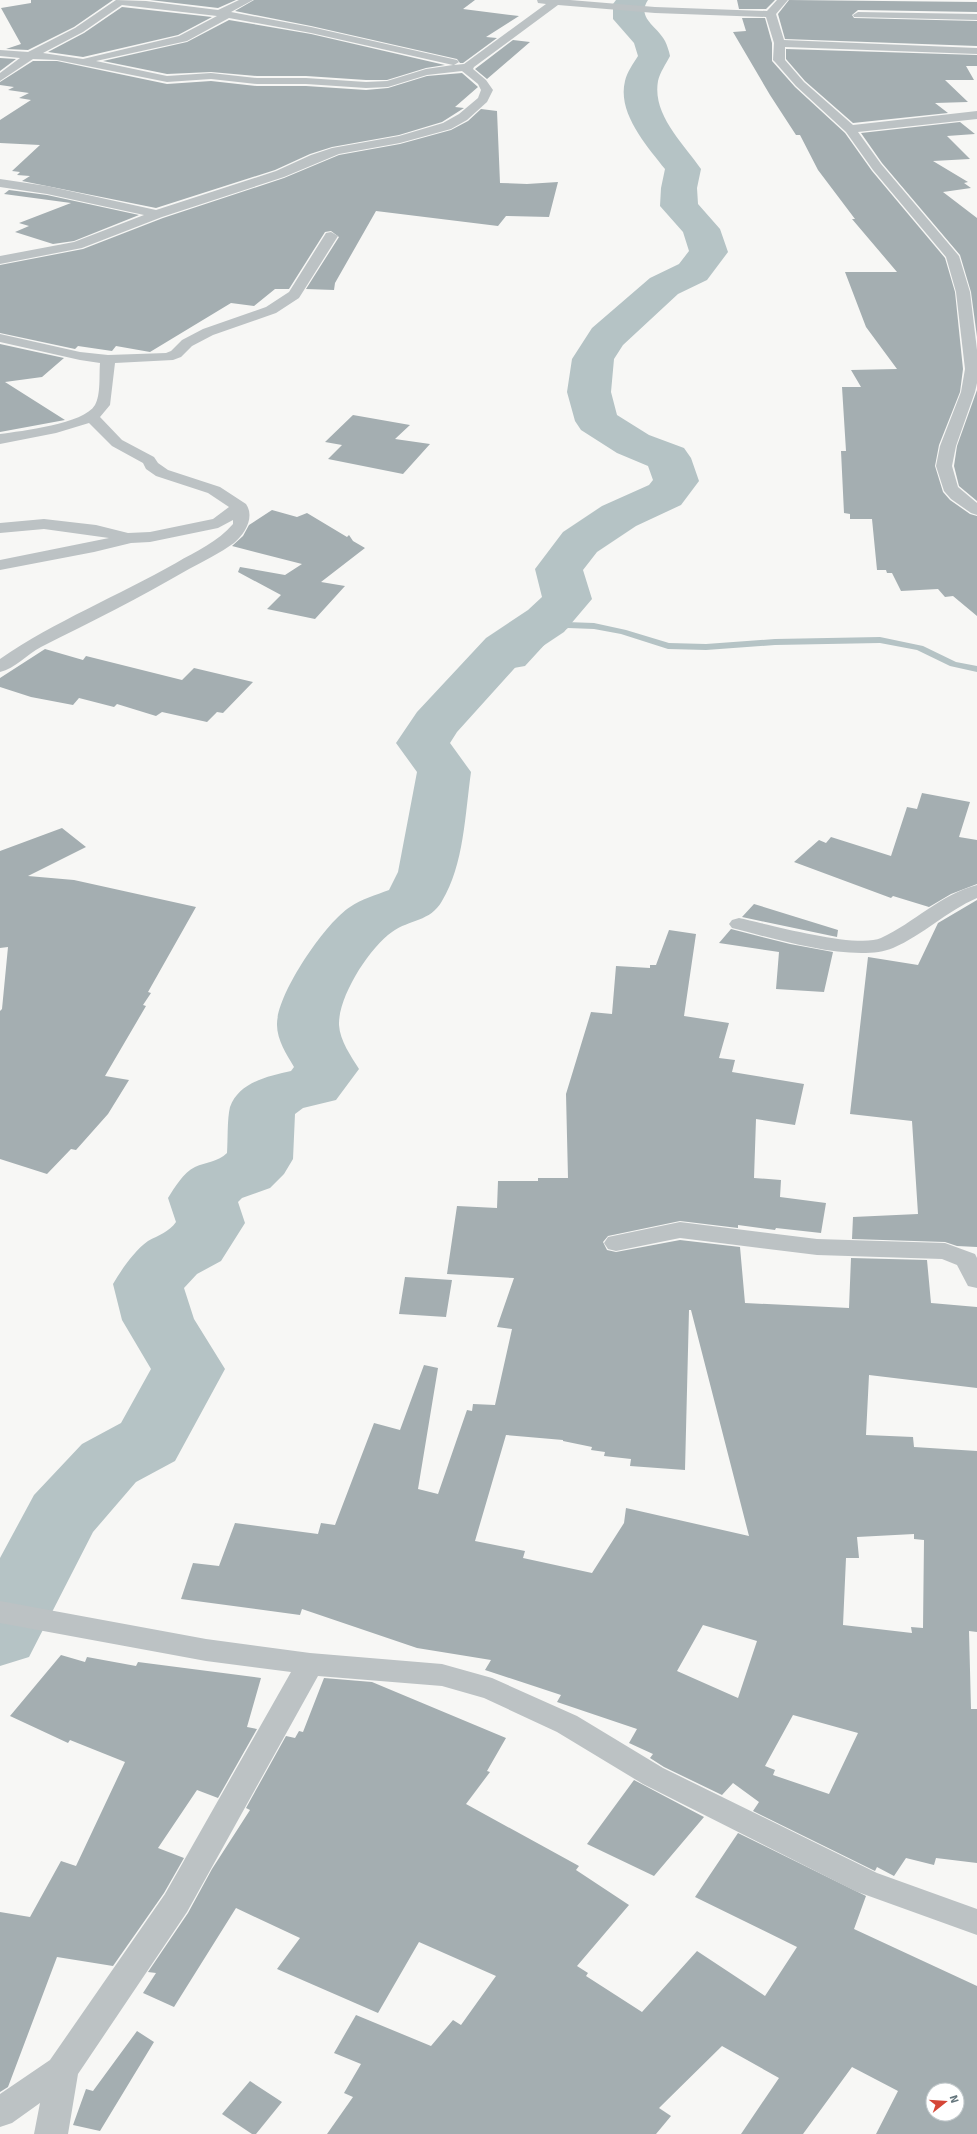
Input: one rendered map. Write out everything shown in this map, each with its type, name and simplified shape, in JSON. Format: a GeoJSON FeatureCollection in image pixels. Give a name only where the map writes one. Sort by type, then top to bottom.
{"type":"FeatureCollection","features":[{"type":"Feature","properties":{"kind":"street"},"geometry":{"type":"LineString","coordinates":[[81,61],[183,39],[248,0]]}},
{"type":"Feature","properties":{"kind":"street"},"geometry":{"type":"LineString","coordinates":[[534,0],[655,10],[770,14],[783,0]]}},
{"type":"Feature","properties":{"kind":"street"},"geometry":{"type":"LineString","coordinates":[[0,78],[32,54],[79,30],[123,1],[157,4],[224,14],[311,30],[387,49],[468,66]]}},
{"type":"Feature","properties":{"kind":"street"},"geometry":{"type":"LineString","coordinates":[[0,54],[32,54],[81,61],[166,79],[210,76],[256,81],[306,81],[377,85],[397,82],[426,72],[468,66],[556,2]]}},
{"type":"Feature","properties":{"kind":"street"},"geometry":{"type":"LineString","coordinates":[[770,14],[780,43],[778,60],[800,84],[850,129],[877,167],[952,256],[963,292],[972,369],[968,392],[948,446],[944,466],[950,488],[957,496],[977,510]]}},
{"type":"Feature","properties":{"kind":"street"},"geometry":{"type":"LineString","coordinates":[[858,15],[977,16]]}},
{"type":"Feature","properties":{"kind":"street"},"geometry":{"type":"LineString","coordinates":[[780,43],[977,51]]}},
{"type":"Feature","properties":{"kind":"street"},"geometry":{"type":"LineString","coordinates":[[0,260],[76,245],[104,236],[157,214],[280,174],[315,158],[336,151],[400,139],[447,126],[463,117],[484,100],[487,90],[482,82],[467,70],[468,66]]}},
{"type":"Feature","properties":{"kind":"street"},"geometry":{"type":"LineString","coordinates":[[850,129],[977,114]]}},
{"type":"Feature","properties":{"kind":"street"},"geometry":{"type":"LineString","coordinates":[[0,183],[47,190],[157,214]]}},
{"type":"Feature","properties":{"kind":"street"},"geometry":{"type":"LineString","coordinates":[[0,338],[80,356],[108,359],[168,357],[176,354],[187,343],[208,332],[271,310],[294,295],[331,236]]}},
{"type":"Feature","properties":{"kind":"street"},"geometry":{"type":"LineString","coordinates":[[0,440],[40,432],[91,416],[103,404],[108,359]]}},
{"type":"Feature","properties":{"kind":"street"},"geometry":{"type":"LineString","coordinates":[[91,416],[117,442],[149,460],[152,466],[162,473],[214,490],[240,508]]}},
{"type":"Feature","properties":{"kind":"street"},"geometry":{"type":"LineString","coordinates":[[0,565],[94,547],[128,538],[150,537],[218,523],[240,508]]}},
{"type":"Feature","properties":{"kind":"street"},"geometry":{"type":"LineString","coordinates":[[0,667],[30,646],[151,584],[229,539],[241,524],[240,508]]}},
{"type":"Feature","properties":{"kind":"street"},"geometry":{"type":"LineString","coordinates":[[0,528],[44,524],[96,530],[128,538]]}},
{"type":"Feature","properties":{"kind":"street"},"geometry":{"type":"LineString","coordinates":[[739,924],[847,946],[866,948],[884,944],[962,896],[977,891]]}},
{"type":"Feature","properties":{"kind":"street"},"geometry":{"type":"LineString","coordinates":[[616,1243],[680,1230],[817,1247],[870,1250],[945,1251],[966,1260],[977,1280]]}},
{"type":"Feature","properties":{"kind":"street"},"geometry":{"type":"LineString","coordinates":[[0,1612],[206,1650],[310,1664],[442,1675],[492,1689],[567,1724],[653,1776],[866,1882],[977,1922]]}},
{"type":"Feature","properties":{"kind":"street"},"geometry":{"type":"LineString","coordinates":[[0,2112],[62,2070],[176,1903],[310,1664]]}},
{"type":"Feature","properties":{"kind":"street"},"geometry":{"type":"LineString","coordinates":[[51,2134],[62,2070]]}},
{"type":"Feature","properties":{"kind":"building"},"geometry":{"type":"Polygon","coordinates":[[[31,0],[113,0],[74,27],[28,50],[6,49],[21,44],[1,8],[31,3],[31,0]]]}},
{"type":"Feature","properties":{"kind":"building"},"geometry":{"type":"Polygon","coordinates":[[[150,0],[236,0],[218,8],[150,0]]]}},
{"type":"Feature","properties":{"kind":"building"},"geometry":{"type":"Polygon","coordinates":[[[254,0],[475,0],[463,9],[519,16],[486,37],[497,38],[463,63],[460,63],[457,59],[311,26],[235,11],[254,0]]]}},
{"type":"Feature","properties":{"kind":"building"},"geometry":{"type":"Polygon","coordinates":[[[737,0],[775,0],[766,9],[739,9],[737,0]]]}},
{"type":"Feature","properties":{"kind":"building"},"geometry":{"type":"Polygon","coordinates":[[[789,0],[977,2],[977,12],[858,10],[852,15],[854,18],[977,21],[977,46],[785,39],[778,14],[789,0]]]}},
{"type":"Feature","properties":{"kind":"building"},"geometry":{"type":"Polygon","coordinates":[[[122,7],[212,17],[178,35],[83,57],[48,52],[84,33],[122,7]]]}},
{"type":"Feature","properties":{"kind":"building"},"geometry":{"type":"Polygon","coordinates":[[[742,18],[765,18],[772,43],[772,61],[795,87],[845,133],[872,171],[945,258],[955,292],[963,369],[960,392],[939,445],[935,466],[943,492],[950,500],[970,514],[977,516],[977,616],[953,596],[945,597],[938,589],[901,591],[892,573],[887,573],[886,570],[877,570],[872,519],[850,519],[850,514],[844,513],[841,451],[846,451],[842,387],[861,387],[851,370],[897,369],[866,327],[845,272],[897,272],[852,219],[855,219],[818,170],[800,135],[796,135],[770,95],[733,32],[746,31],[742,18]]]}},
{"type":"Feature","properties":{"kind":"building"},"geometry":{"type":"Polygon","coordinates":[[[229,20],[311,34],[445,65],[426,68],[387,80],[366,80],[306,76],[257,76],[211,72],[167,74],[103,61],[187,42],[229,20]]]}},
{"type":"Feature","properties":{"kind":"building"},"geometry":{"type":"Polygon","coordinates":[[[513,40],[530,42],[487,79],[475,69],[513,40]]]}},
{"type":"Feature","properties":{"kind":"building"},"geometry":{"type":"Polygon","coordinates":[[[786,49],[977,55],[977,66],[966,66],[974,80],[945,80],[968,102],[935,103],[948,113],[853,123],[805,81],[786,59],[786,49]]]}},
{"type":"Feature","properties":{"kind":"building"},"geometry":{"type":"Polygon","coordinates":[[[0,58],[16,59],[0,71],[0,58]]]}},
{"type":"Feature","properties":{"kind":"building"},"geometry":{"type":"Polygon","coordinates":[[[33,61],[57,61],[167,84],[211,81],[257,86],[306,86],[366,90],[388,88],[427,76],[462,73],[478,87],[455,107],[464,108],[442,122],[399,135],[332,147],[310,154],[275,170],[156,208],[22,181],[30,176],[17,175],[20,172],[12,171],[40,145],[0,143],[0,120],[31,100],[19,98],[29,93],[8,90],[14,87],[0,85],[0,82],[33,61]]]}},
{"type":"Feature","properties":{"kind":"building"},"geometry":{"type":"Polygon","coordinates":[[[481,109],[497,111],[500,183],[527,184],[558,182],[549,217],[506,216],[498,226],[376,211],[335,283],[334,290],[306,289],[339,237],[331,231],[325,232],[289,289],[275,289],[254,306],[231,303],[150,352],[116,346],[112,351],[78,346],[75,349],[0,333],[0,265],[83,249],[163,218],[284,178],[339,155],[400,144],[451,130],[468,121],[481,109]]]}},
{"type":"Feature","properties":{"kind":"building"},"geometry":{"type":"Polygon","coordinates":[[[960,122],[975,134],[947,136],[970,159],[933,161],[968,182],[964,183],[971,188],[943,192],[977,218],[977,337],[971,292],[960,255],[882,163],[861,133],[960,122]]]}},
{"type":"Feature","properties":{"kind":"building"},"geometry":{"type":"Polygon","coordinates":[[[9,190],[47,195],[139,215],[74,241],[53,244],[15,232],[29,226],[19,223],[71,203],[4,194],[9,190]]]}},
{"type":"Feature","properties":{"kind":"building"},"geometry":{"type":"Polygon","coordinates":[[[0,344],[64,358],[42,377],[5,382],[65,420],[0,432],[0,344]]]}},
{"type":"Feature","properties":{"kind":"building"},"geometry":{"type":"Polygon","coordinates":[[[977,390],[977,501],[959,486],[954,466],[957,446],[977,390]]]}},
{"type":"Feature","properties":{"kind":"building"},"geometry":{"type":"Polygon","coordinates":[[[353,415],[410,425],[395,439],[430,444],[403,474],[328,459],[342,445],[325,442],[353,415]]]}},
{"type":"Feature","properties":{"kind":"building"},"geometry":{"type":"Polygon","coordinates":[[[272,510],[297,517],[307,513],[347,537],[349,535],[353,541],[365,548],[321,582],[345,586],[315,619],[267,609],[281,595],[238,572],[240,567],[285,575],[302,564],[232,546],[243,536],[249,525],[272,510]]]}},
{"type":"Feature","properties":{"kind":"building"},"geometry":{"type":"Polygon","coordinates":[[[45,649],[83,660],[86,656],[182,680],[194,668],[253,682],[223,713],[217,712],[207,722],[162,712],[156,716],[117,704],[114,707],[79,698],[73,705],[31,697],[0,687],[0,678],[45,649]]]}},
{"type":"Feature","properties":{"kind":"building"},"geometry":{"type":"Polygon","coordinates":[[[922,793],[970,802],[959,837],[977,840],[977,884],[951,894],[929,907],[893,896],[891,898],[794,862],[819,840],[826,843],[831,837],[891,856],[907,807],[917,809],[922,793]]]}},
{"type":"Feature","properties":{"kind":"building"},"geometry":{"type":"Polygon","coordinates":[[[62,828],[86,847],[28,876],[74,880],[196,907],[148,992],[151,993],[143,1005],[146,1006],[105,1076],[129,1080],[108,1114],[76,1150],[71,1149],[47,1174],[0,1159],[0,1011],[2,1009],[8,947],[0,948],[0,851],[62,828]]]}},
{"type":"Feature","properties":{"kind":"building"},"geometry":{"type":"Polygon","coordinates":[[[977,900],[977,1247],[957,1246],[945,1242],[852,1239],[853,1217],[918,1214],[912,1121],[850,1114],[868,957],[918,965],[938,923],[977,900]]]}},
{"type":"Feature","properties":{"kind":"building"},"geometry":{"type":"Polygon","coordinates":[[[754,904],[838,930],[837,937],[742,917],[754,904]]]}},
{"type":"Feature","properties":{"kind":"building"},"geometry":{"type":"Polygon","coordinates":[[[731,929],[790,944],[833,952],[824,992],[776,989],[779,952],[719,943],[731,929]]]}},
{"type":"Feature","properties":{"kind":"building"},"geometry":{"type":"Polygon","coordinates":[[[669,930],[696,934],[684,1016],[729,1023],[719,1058],[735,1060],[732,1072],[804,1084],[795,1125],[756,1119],[754,1178],[781,1180],[780,1197],[826,1203],[821,1233],[776,1228],[775,1230],[738,1225],[738,1228],[680,1221],[608,1236],[603,1242],[607,1250],[616,1252],[680,1240],[740,1247],[745,1303],[849,1308],[851,1258],[927,1260],[931,1303],[977,1307],[977,1388],[869,1375],[866,1435],[913,1437],[914,1447],[977,1451],[977,1632],[969,1631],[971,1709],[977,1709],[977,1863],[936,1858],[934,1865],[906,1858],[894,1876],[877,1867],[875,1871],[753,1811],[759,1802],[733,1783],[722,1795],[664,1767],[650,1758],[653,1754],[629,1743],[637,1729],[557,1702],[561,1695],[485,1670],[491,1660],[417,1648],[302,1609],[300,1615],[181,1599],[193,1563],[219,1566],[235,1523],[318,1534],[321,1523],[335,1525],[374,1423],[400,1430],[424,1365],[438,1368],[418,1489],[438,1494],[467,1410],[472,1411],[473,1404],[495,1405],[512,1329],[497,1327],[514,1278],[447,1274],[457,1206],[497,1208],[498,1181],[538,1181],[538,1178],[568,1178],[566,1094],[591,1012],[612,1014],[616,966],[650,968],[650,965],[656,965],[669,930]],[[689,1310],[685,1470],[630,1466],[631,1459],[604,1456],[605,1452],[591,1450],[592,1447],[563,1440],[506,1435],[475,1541],[525,1551],[523,1558],[592,1573],[624,1523],[626,1508],[749,1536],[691,1310],[689,1310]],[[914,1534],[857,1537],[859,1558],[846,1558],[843,1625],[912,1633],[911,1627],[923,1628],[924,1540],[914,1539],[914,1534]],[[703,1625],[677,1671],[738,1698],[757,1641],[703,1625]],[[793,1715],[765,1766],[775,1770],[773,1775],[829,1794],[858,1733],[793,1715]]]}},
{"type":"Feature","properties":{"kind":"building"},"geometry":{"type":"Polygon","coordinates":[[[405,1277],[452,1280],[446,1317],[399,1314],[405,1277]]]}},
{"type":"Feature","properties":{"kind":"building"},"geometry":{"type":"Polygon","coordinates":[[[61,1655],[85,1662],[87,1657],[136,1666],[138,1662],[261,1678],[247,1727],[257,1729],[218,1798],[197,1790],[158,1848],[184,1858],[164,1893],[113,1966],[57,1957],[8,2087],[0,2092],[0,1912],[30,1917],[61,1861],[76,1866],[125,1762],[70,1740],[68,1743],[10,1716],[61,1655]]]}},
{"type":"Feature","properties":{"kind":"building"},"geometry":{"type":"Polygon","coordinates":[[[324,1678],[372,1682],[506,1738],[487,1771],[490,1772],[466,1804],[579,1866],[576,1870],[629,1905],[577,1966],[588,1973],[586,1976],[642,2012],[697,1951],[765,1996],[797,1947],[695,1897],[738,1833],[866,1896],[854,1929],[977,1986],[977,2134],[876,2134],[898,2091],[852,2067],[803,2134],[741,2134],[779,2078],[722,2046],[659,2108],[671,2116],[656,2134],[327,2134],[353,2097],[344,2093],[361,2064],[334,2053],[356,2015],[431,2046],[453,2020],[461,2025],[496,1976],[419,1942],[378,2013],[277,1969],[300,1938],[236,1908],[174,2007],[143,1993],[156,1973],[148,1972],[188,1913],[212,1869],[250,1810],[246,1808],[286,1736],[295,1738],[299,1731],[303,1732],[324,1678]]]}},
{"type":"Feature","properties":{"kind":"building"},"geometry":{"type":"Polygon","coordinates":[[[634,1780],[704,1817],[654,1876],[587,1844],[634,1780]]]}},
{"type":"Feature","properties":{"kind":"building"},"geometry":{"type":"Polygon","coordinates":[[[137,2031],[154,2042],[100,2131],[73,2125],[86,2089],[93,2091],[137,2031]]]}},
{"type":"Feature","properties":{"kind":"building"},"geometry":{"type":"Polygon","coordinates":[[[250,2081],[282,2102],[256,2134],[252,2134],[222,2114],[250,2081]]]}},
{"type":"Feature","properties":{"kind":"waterway"},"geometry":{"type":"LineString","coordinates":[[0,1635],[62,1515],[109,1463],[148,1442],[188,1369],[158,1320],[148,1284],[172,1258],[196,1245],[211,1223],[202,1198],[218,1183],[246,1173],[260,1159],[263,1107],[281,1093],[313,1086],[327,1069],[312,1042],[308,1024],[314,999],[322,983],[341,952],[362,926],[376,916],[413,901],[427,872],[444,772],[423,743],[436,723],[504,649],[546,621],[567,599],[559,569],[580,542],[619,516],[665,495],[676,481],[668,458],[633,444],[597,421],[589,392],[593,359],[607,337],[664,286],[693,272],[709,252],[701,229],[679,206],[679,188],[683,169],[654,130],[644,108],[641,96],[641,81],[654,56],[649,41],[629,19],[629,4],[633,0]]}},
{"type":"Feature","properties":{"kind":"waterway"},"geometry":{"type":"LineString","coordinates":[[484,670],[522,664],[544,640],[566,625],[594,626],[623,632],[668,646],[706,647],[775,642],[880,640],[920,648],[953,664],[977,669]]}}]}
